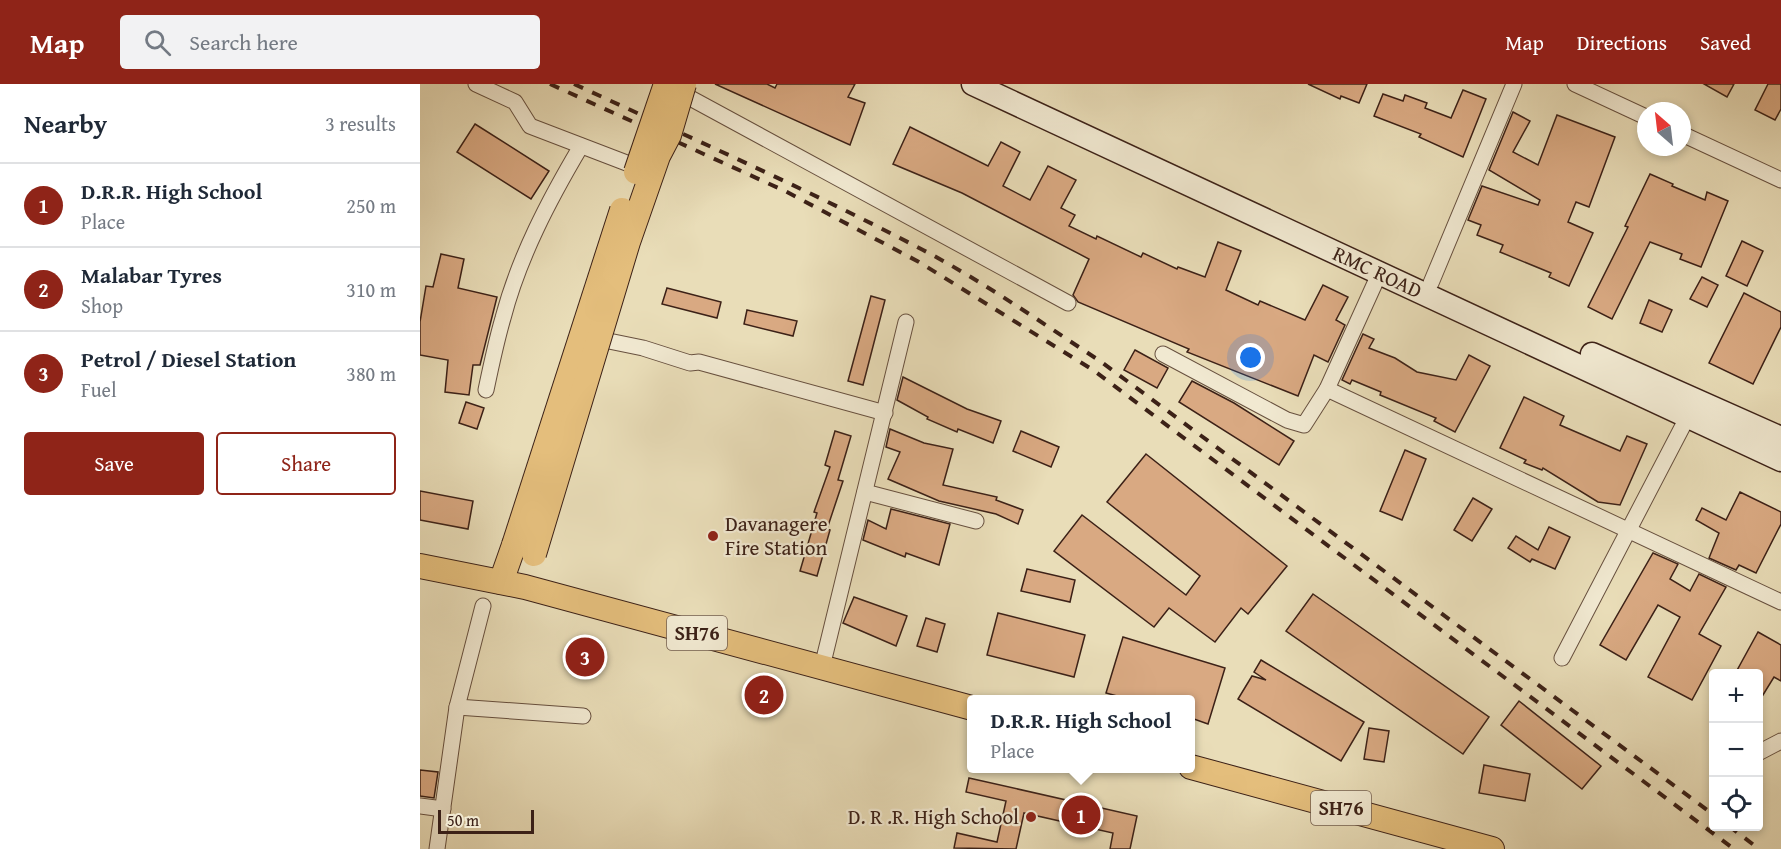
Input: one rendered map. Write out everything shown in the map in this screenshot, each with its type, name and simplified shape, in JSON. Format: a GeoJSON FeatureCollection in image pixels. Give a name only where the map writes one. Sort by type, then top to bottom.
{"type":"FeatureCollection","features":[{"type":"Feature","properties":{"kind":"main road"},"geometry":{"type":"LineString","coordinates":[[525,587],[524,549],[637,167],[677,87]]}},
{"type":"Feature","properties":{"kind":"main road"},"geometry":{"type":"LineString","coordinates":[[501,582],[524,549],[599,339],[628,242],[658,156],[669,135],[677,87]]}},
{"type":"Feature","properties":{"kind":"main road","name":"SH76"},"geometry":{"type":"LineString","coordinates":[[420,566],[525,587],[967,707]]}},
{"type":"Feature","properties":{"kind":"main road","name":"SH76"},"geometry":{"type":"LineString","coordinates":[[1195,768],[1481,848]]}},
{"type":"Feature","properties":{"kind":"street"},"geometry":{"type":"LineString","coordinates":[[476,84],[515,102],[530,126],[637,167]]}},
{"type":"Feature","properties":{"kind":"street","name":"RMC ROAD"},"geometry":{"type":"LineString","coordinates":[[973,84],[1781,460]]}},
{"type":"Feature","properties":{"kind":"street","name":"RMC ROAD"},"geometry":{"type":"LineString","coordinates":[[998,84],[1431,283],[1781,438]]}},
{"type":"Feature","properties":{"kind":"street"},"geometry":{"type":"LineString","coordinates":[[1431,283],[1514,84]]}},
{"type":"Feature","properties":{"kind":"street"},"geometry":{"type":"LineString","coordinates":[[1575,84],[1637,113]]}},
{"type":"Feature","properties":{"kind":"street"},"geometry":{"type":"LineString","coordinates":[[677,87],[1068,303]]}},
{"type":"Feature","properties":{"kind":"street"},"geometry":{"type":"LineString","coordinates":[[1691,138],[1781,180]]}},
{"type":"Feature","properties":{"kind":"street"},"geometry":{"type":"LineString","coordinates":[[486,390],[503,316],[526,253],[548,203],[581,146]]}},
{"type":"Feature","properties":{"kind":"street"},"geometry":{"type":"LineString","coordinates":[[1163,354],[1287,420],[1304,425],[1327,389],[1380,272]]}},
{"type":"Feature","properties":{"kind":"street"},"geometry":{"type":"LineString","coordinates":[[822,667],[906,322]]}},
{"type":"Feature","properties":{"kind":"street"},"geometry":{"type":"LineString","coordinates":[[599,339],[643,348],[690,363],[699,362],[885,413]]}},
{"type":"Feature","properties":{"kind":"street"},"geometry":{"type":"LineString","coordinates":[[1327,389],[1781,602]]}},
{"type":"Feature","properties":{"kind":"street"},"geometry":{"type":"LineString","coordinates":[[1562,658],[1688,416]]}},
{"type":"Feature","properties":{"kind":"street"},"geometry":{"type":"LineString","coordinates":[[865,492],[976,521]]}},
{"type":"Feature","properties":{"kind":"street"},"geometry":{"type":"LineString","coordinates":[[437,849],[457,707],[483,606]]}},
{"type":"Feature","properties":{"kind":"street"},"geometry":{"type":"LineString","coordinates":[[457,707],[583,716]]}},
{"type":"Feature","properties":{"kind":"street"},"geometry":{"type":"LineString","coordinates":[[1763,750],[1781,741]]}},
{"type":"Feature","properties":{"kind":"street"},"geometry":{"type":"LineString","coordinates":[[420,806],[443,809]]}},
{"type":"Feature","properties":{"kind":"building"},"geometry":{"type":"Polygon","coordinates":[[[715,84],[767,84],[775,88],[777,84],[855,84],[848,97],[865,103],[850,145],[715,84]]]}},
{"type":"Feature","properties":{"kind":"building"},"geometry":{"type":"Polygon","coordinates":[[[1308,84],[1367,84],[1359,103],[1341,96],[1340,99],[1308,84]]]}},
{"type":"Feature","properties":{"kind":"building"},"geometry":{"type":"Polygon","coordinates":[[[1704,84],[1734,84],[1727,97],[1704,84]]]}},
{"type":"Feature","properties":{"kind":"building"},"geometry":{"type":"Polygon","coordinates":[[[1768,84],[1781,84],[1781,109],[1775,120],[1755,110],[1768,84]]]}},
{"type":"Feature","properties":{"kind":"building"},"geometry":{"type":"Polygon","coordinates":[[[1463,90],[1486,99],[1463,157],[1419,137],[1421,134],[1374,116],[1383,94],[1403,101],[1405,95],[1427,103],[1425,108],[1451,118],[1463,90]]]}},
{"type":"Feature","properties":{"kind":"building"},"geometry":{"type":"Polygon","coordinates":[[[1513,112],[1530,121],[1513,152],[1538,165],[1557,115],[1615,137],[1589,207],[1576,202],[1568,222],[1593,233],[1569,286],[1549,277],[1551,273],[1500,252],[1503,245],[1477,235],[1481,225],[1468,220],[1482,186],[1538,205],[1540,200],[1489,170],[1513,112]]]}},
{"type":"Feature","properties":{"kind":"building"},"geometry":{"type":"Polygon","coordinates":[[[475,124],[549,171],[531,199],[457,152],[475,124]]]}},
{"type":"Feature","properties":{"kind":"building"},"geometry":{"type":"Polygon","coordinates":[[[910,127],[988,166],[1001,142],[1020,152],[1003,186],[1030,200],[1048,166],[1076,180],[1061,208],[1075,215],[1069,226],[1096,239],[1097,236],[1141,257],[1143,253],[1177,269],[1178,267],[1205,277],[1218,242],[1241,251],[1226,290],[1258,305],[1260,301],[1305,320],[1323,285],[1348,297],[1336,320],[1345,325],[1328,362],[1314,355],[1298,396],[1187,352],[1189,349],[1078,302],[1073,295],[1089,259],[962,193],[893,164],[910,127]]]}},
{"type":"Feature","properties":{"kind":"building"},"geometry":{"type":"Polygon","coordinates":[[[1650,174],[1705,200],[1707,192],[1728,201],[1701,267],[1680,259],[1682,254],[1650,242],[1612,319],[1588,307],[1628,227],[1625,226],[1650,174]]]}},
{"type":"Feature","properties":{"kind":"building"},"geometry":{"type":"Polygon","coordinates":[[[1742,241],[1763,251],[1747,286],[1726,276],[1742,241]]]}},
{"type":"Feature","properties":{"kind":"building"},"geometry":{"type":"Polygon","coordinates":[[[441,254],[464,259],[458,288],[497,297],[480,365],[473,365],[469,395],[445,392],[448,360],[420,355],[420,322],[426,286],[433,287],[441,254]]]}},
{"type":"Feature","properties":{"kind":"building"},"geometry":{"type":"Polygon","coordinates":[[[1702,277],[1718,285],[1707,307],[1690,299],[1702,277]]]}},
{"type":"Feature","properties":{"kind":"building"},"geometry":{"type":"Polygon","coordinates":[[[667,288],[721,302],[717,318],[662,304],[667,288]]]}},
{"type":"Feature","properties":{"kind":"building"},"geometry":{"type":"Polygon","coordinates":[[[1744,293],[1781,312],[1781,327],[1753,384],[1709,363],[1744,293]]]}},
{"type":"Feature","properties":{"kind":"building"},"geometry":{"type":"Polygon","coordinates":[[[871,296],[885,300],[863,385],[848,381],[871,296]]]}},
{"type":"Feature","properties":{"kind":"building"},"geometry":{"type":"Polygon","coordinates":[[[1649,300],[1672,310],[1662,332],[1640,323],[1649,300]]]}},
{"type":"Feature","properties":{"kind":"building"},"geometry":{"type":"Polygon","coordinates":[[[747,310],[797,321],[793,336],[744,324],[747,310]]]}},
{"type":"Feature","properties":{"kind":"building"},"geometry":{"type":"Polygon","coordinates":[[[1363,334],[1374,339],[1369,348],[1395,358],[1417,372],[1456,380],[1469,355],[1490,366],[1455,432],[1434,421],[1436,418],[1380,395],[1381,392],[1352,380],[1350,384],[1342,380],[1363,334]]]}},
{"type":"Feature","properties":{"kind":"building"},"geometry":{"type":"Polygon","coordinates":[[[1135,350],[1168,368],[1157,388],[1124,370],[1135,350]]]}},
{"type":"Feature","properties":{"kind":"building"},"geometry":{"type":"Polygon","coordinates":[[[903,377],[967,409],[1001,421],[993,443],[958,429],[957,432],[927,419],[928,417],[897,400],[903,377]]]}},
{"type":"Feature","properties":{"kind":"building"},"geometry":{"type":"Polygon","coordinates":[[[1192,381],[1234,403],[1294,441],[1279,465],[1179,402],[1192,381]]]}},
{"type":"Feature","properties":{"kind":"building"},"geometry":{"type":"Polygon","coordinates":[[[1524,397],[1564,416],[1560,425],[1620,451],[1627,436],[1647,444],[1620,505],[1598,502],[1543,468],[1542,470],[1524,463],[1526,460],[1500,448],[1524,397]]]}},
{"type":"Feature","properties":{"kind":"building"},"geometry":{"type":"Polygon","coordinates":[[[466,402],[484,408],[477,429],[459,423],[466,402]]]}},
{"type":"Feature","properties":{"kind":"building"},"geometry":{"type":"Polygon","coordinates":[[[890,429],[924,443],[953,449],[943,485],[997,497],[996,500],[1023,510],[1018,524],[996,514],[939,501],[888,479],[900,452],[886,447],[890,429]]]}},
{"type":"Feature","properties":{"kind":"building"},"geometry":{"type":"Polygon","coordinates":[[[835,431],[851,436],[838,480],[843,481],[827,529],[830,530],[817,576],[800,571],[817,513],[814,512],[830,467],[825,465],[835,431]]]}},
{"type":"Feature","properties":{"kind":"building"},"geometry":{"type":"Polygon","coordinates":[[[1021,431],[1059,447],[1051,467],[1013,451],[1021,431]]]}},
{"type":"Feature","properties":{"kind":"building"},"geometry":{"type":"Polygon","coordinates":[[[1405,450],[1426,459],[1402,520],[1380,511],[1405,450]]]}},
{"type":"Feature","properties":{"kind":"building"},"geometry":{"type":"Polygon","coordinates":[[[1146,454],[1287,566],[1248,614],[1241,608],[1215,642],[1169,608],[1154,627],[1054,551],[1082,515],[1186,595],[1200,576],[1107,502],[1146,454]]]}},
{"type":"Feature","properties":{"kind":"building"},"geometry":{"type":"Polygon","coordinates":[[[420,491],[473,501],[468,529],[420,520],[420,491]]]}},
{"type":"Feature","properties":{"kind":"building"},"geometry":{"type":"Polygon","coordinates":[[[1740,492],[1781,512],[1781,524],[1756,573],[1739,565],[1736,570],[1709,558],[1719,533],[1696,520],[1702,508],[1726,520],[1740,492]]]}},
{"type":"Feature","properties":{"kind":"building"},"geometry":{"type":"Polygon","coordinates":[[[1473,498],[1492,509],[1472,541],[1454,530],[1473,498]]]}},
{"type":"Feature","properties":{"kind":"building"},"geometry":{"type":"Polygon","coordinates":[[[891,509],[950,524],[939,565],[906,553],[905,557],[863,540],[868,520],[886,529],[891,509]]]}},
{"type":"Feature","properties":{"kind":"building"},"geometry":{"type":"Polygon","coordinates":[[[1549,527],[1570,537],[1555,569],[1532,559],[1530,562],[1508,548],[1516,536],[1538,550],[1549,527]]]}},
{"type":"Feature","properties":{"kind":"building"},"geometry":{"type":"Polygon","coordinates":[[[1653,553],[1678,564],[1670,579],[1690,591],[1699,574],[1726,587],[1699,634],[1721,646],[1692,700],[1648,677],[1680,617],[1658,605],[1626,660],[1600,645],[1653,553]]]}},
{"type":"Feature","properties":{"kind":"building"},"geometry":{"type":"Polygon","coordinates":[[[1027,569],[1075,580],[1070,602],[1021,591],[1027,569]]]}},
{"type":"Feature","properties":{"kind":"building"},"geometry":{"type":"Polygon","coordinates":[[[1313,594],[1489,717],[1463,754],[1286,631],[1313,594]]]}},
{"type":"Feature","properties":{"kind":"building"},"geometry":{"type":"Polygon","coordinates":[[[854,597],[907,616],[896,646],[843,623],[854,597]]]}},
{"type":"Feature","properties":{"kind":"building"},"geometry":{"type":"Polygon","coordinates":[[[998,613],[1085,635],[1074,677],[987,655],[998,613]]]}},
{"type":"Feature","properties":{"kind":"building"},"geometry":{"type":"Polygon","coordinates":[[[926,618],[945,624],[937,652],[917,646],[926,618]]]}},
{"type":"Feature","properties":{"kind":"building"},"geometry":{"type":"Polygon","coordinates":[[[1758,632],[1781,645],[1781,681],[1774,677],[1763,695],[1763,669],[1738,669],[1758,632]]]}},
{"type":"Feature","properties":{"kind":"building"},"geometry":{"type":"Polygon","coordinates":[[[1123,637],[1225,668],[1208,724],[1195,719],[1195,695],[1113,695],[1106,693],[1123,637]]]}},
{"type":"Feature","properties":{"kind":"building"},"geometry":{"type":"Polygon","coordinates":[[[1261,660],[1364,722],[1341,761],[1238,699],[1252,676],[1266,680],[1254,672],[1261,660]]]}},
{"type":"Feature","properties":{"kind":"building"},"geometry":{"type":"Polygon","coordinates":[[[1519,701],[1601,766],[1582,789],[1501,725],[1519,701]]]}},
{"type":"Feature","properties":{"kind":"building"},"geometry":{"type":"Polygon","coordinates":[[[1369,728],[1389,731],[1384,762],[1364,759],[1369,728]]]}},
{"type":"Feature","properties":{"kind":"building"},"geometry":{"type":"Polygon","coordinates":[[[1484,765],[1530,774],[1525,801],[1479,793],[1484,765]]]}},
{"type":"Feature","properties":{"kind":"building"},"geometry":{"type":"Polygon","coordinates":[[[420,770],[438,772],[434,798],[420,796],[420,770]]]}},
{"type":"Feature","properties":{"kind":"building"},"geometry":{"type":"Polygon","coordinates":[[[969,778],[1137,816],[1130,849],[1110,849],[1113,833],[1024,813],[1016,849],[954,848],[957,833],[997,842],[1006,801],[966,792],[969,778]]]}},
{"type":"Feature","properties":{"kind":"railway"},"geometry":{"type":"LineString","coordinates":[[550,84],[785,191],[919,262],[1093,370],[1734,849]]}},
{"type":"Feature","properties":{"kind":"railway"},"geometry":{"type":"LineString","coordinates":[[574,84],[837,206],[946,262],[1013,303],[1100,361],[1709,811]]}},
{"type":"Feature","properties":{"kind":"railway"},"geometry":{"type":"LineString","coordinates":[[1736,831],[1759,849]]}},
{"type":"Feature","properties":{"kind":"place","name":"Davanagere Fire Station"},"geometry":{"type":"Point","coordinates":[713,536]}},
{"type":"Feature","properties":{"kind":"place","name":"Petrol / Diesel Station"},"geometry":{"type":"Point","coordinates":[585,657]}},
{"type":"Feature","properties":{"kind":"place","name":"Malabar Tyres"},"geometry":{"type":"Point","coordinates":[764,695]}},
{"type":"Feature","properties":{"kind":"place","name":"D.R.R. High School"},"geometry":{"type":"Point","coordinates":[1081,815]}},
{"type":"Feature","properties":{"kind":"place","name":"D. R .R. High School"},"geometry":{"type":"Point","coordinates":[1031,817]}}]}
